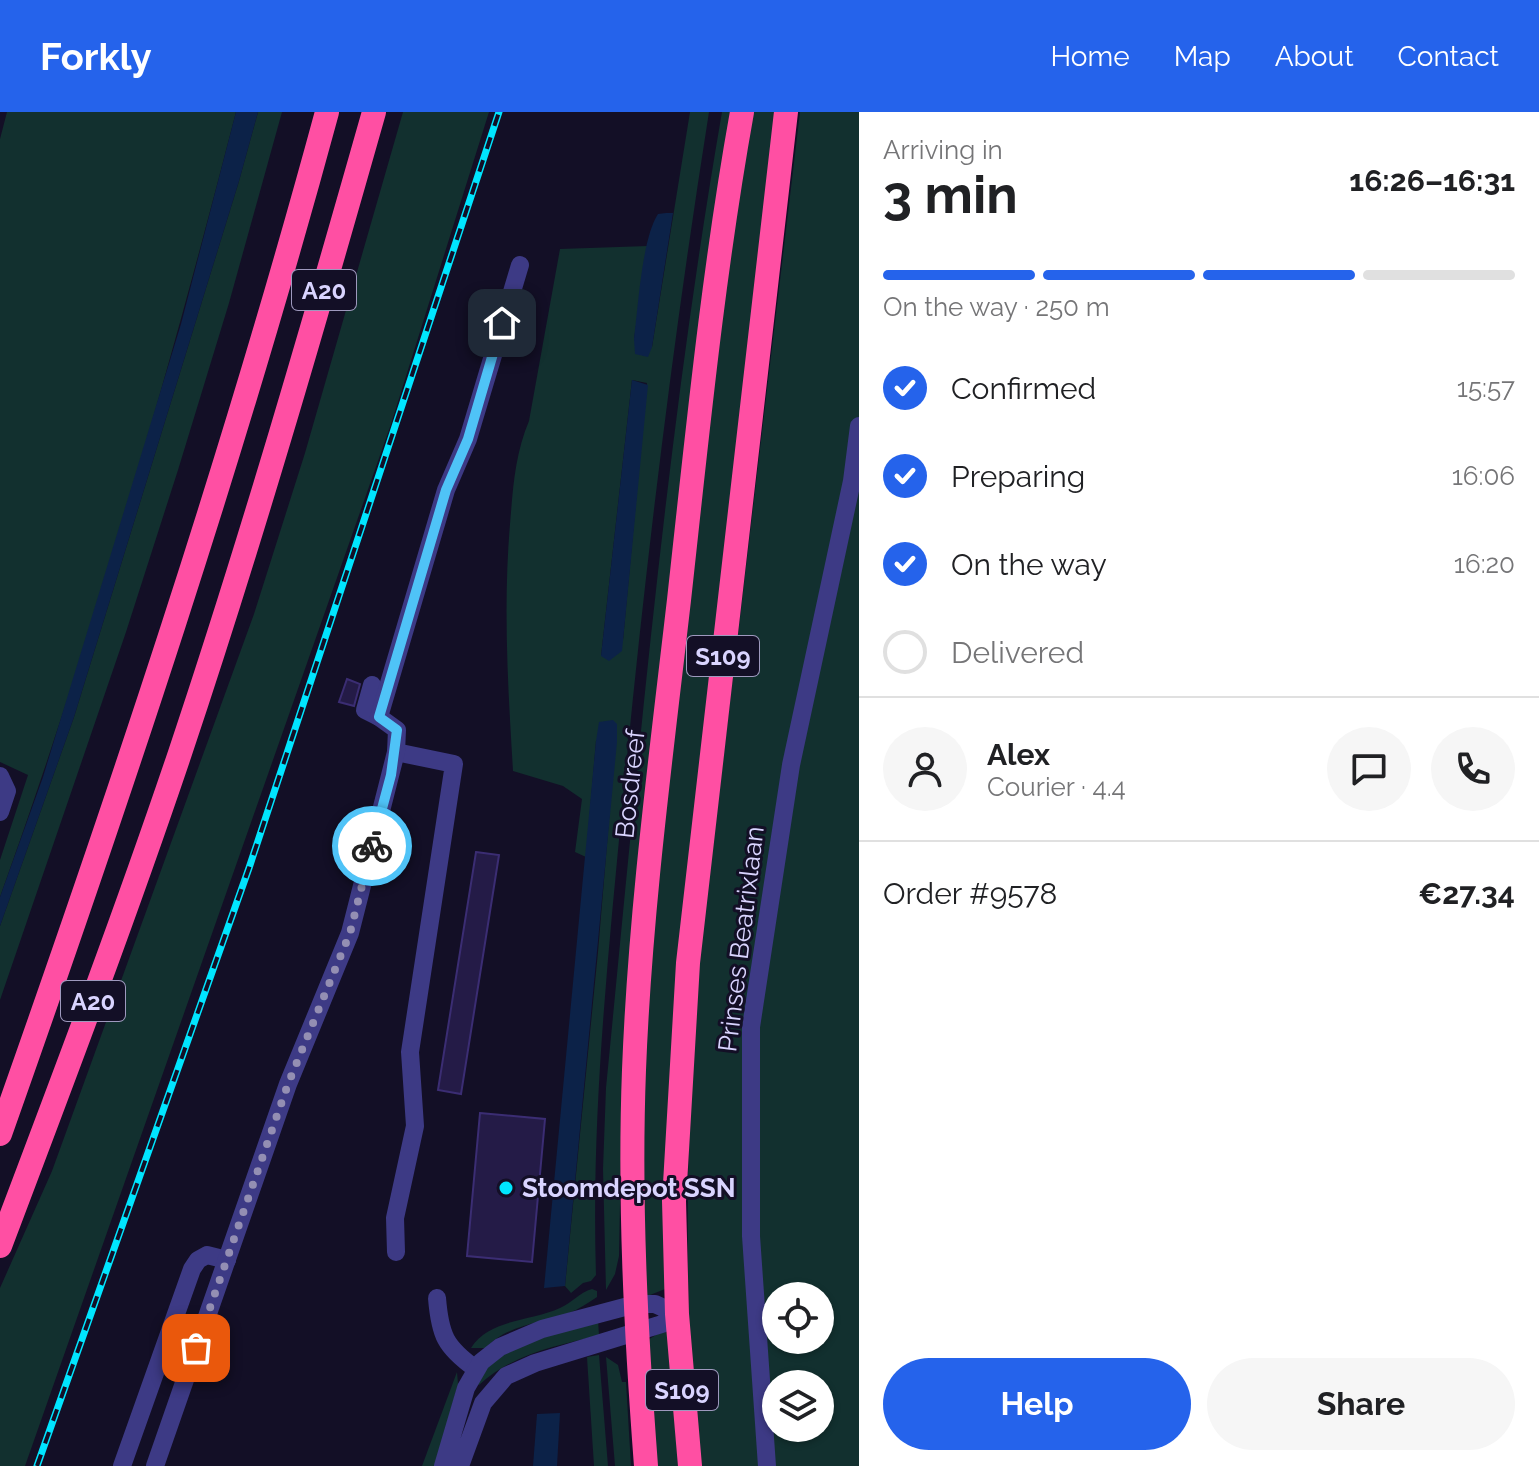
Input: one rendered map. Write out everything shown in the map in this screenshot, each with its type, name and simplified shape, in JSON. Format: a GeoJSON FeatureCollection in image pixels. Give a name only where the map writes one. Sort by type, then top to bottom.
{"type":"FeatureCollection","features":[{"type":"Feature","properties":{"kind":"highway","name":"A20"},"geometry":{"type":"LineString","coordinates":[[0,1134],[156,684],[254,370],[327,112]]}},
{"type":"Feature","properties":{"kind":"highway","name":"A20"},"geometry":{"type":"LineString","coordinates":[[0,1246],[97,991],[179,755],[276,453],[374,112]]}},
{"type":"Feature","properties":{"kind":"highway","name":"Bosdreef"},"geometry":{"type":"LineString","coordinates":[[646,1466],[637,1333],[632,1173],[634,1070],[642,949],[686,538],[729,182],[742,112]]}},
{"type":"Feature","properties":{"kind":"highway","name":"S109"},"geometry":{"type":"LineString","coordinates":[[690,1466],[677,1314],[674,1201],[688,963],[786,112]]}},
{"type":"Feature","properties":{"kind":"street"},"geometry":{"type":"LineString","coordinates":[[379,717],[442,504],[468,439],[520,265]]}},
{"type":"Feature","properties":{"kind":"street","name":"Prinses Beatrixlaan"},"geometry":{"type":"LineString","coordinates":[[767,1466],[751,1236],[751,1027],[791,765],[852,481],[859,426]]}},
{"type":"Feature","properties":{"kind":"street"},"geometry":{"type":"LineString","coordinates":[[155,1466],[288,1084],[350,933],[396,752],[397,730],[365,710],[372,685]]}},
{"type":"Feature","properties":{"kind":"street"},"geometry":{"type":"LineString","coordinates":[[396,752],[454,764],[410,1052],[415,1126],[395,1218],[396,1252]]}},
{"type":"Feature","properties":{"kind":"street"},"geometry":{"type":"LineString","coordinates":[[0,776],[7,791],[0,812]]}},
{"type":"Feature","properties":{"kind":"street"},"geometry":{"type":"LineString","coordinates":[[122,1466],[194,1264],[207,1255],[227,1260]]}},
{"type":"Feature","properties":{"kind":"street"},"geometry":{"type":"LineString","coordinates":[[437,1298],[439,1323],[446,1342],[476,1369]]}},
{"type":"Feature","properties":{"kind":"street"},"geometry":{"type":"LineString","coordinates":[[443,1466],[460,1405],[476,1369],[490,1355],[519,1337],[636,1304],[655,1304],[677,1314]]}},
{"type":"Feature","properties":{"kind":"street"},"geometry":{"type":"LineString","coordinates":[[460,1466],[483,1403],[506,1376],[535,1363],[662,1324],[677,1314]]}},
{"type":"Feature","properties":{"kind":"green space"},"geometry":{"type":"Polygon","coordinates":[[[7,112],[236,112],[127,507],[66,703],[0,897],[0,860],[28,775],[0,762],[0,139],[7,112]]]}},
{"type":"Feature","properties":{"kind":"green space"},"geometry":{"type":"Polygon","coordinates":[[[258,112],[282,112],[229,303],[126,632],[0,1000],[0,926],[74,717],[258,112]]]}},
{"type":"Feature","properties":{"kind":"green space"},"geometry":{"type":"Polygon","coordinates":[[[403,112],[489,112],[391,424],[25,1466],[0,1466],[0,1288],[52,1171],[254,614],[305,453],[403,112]]]}},
{"type":"Feature","properties":{"kind":"green space"},"geometry":{"type":"Polygon","coordinates":[[[690,112],[709,112],[661,454],[623,798],[598,1096],[596,1275],[571,1293],[565,1286],[617,724],[596,741],[586,857],[575,852],[582,799],[563,786],[513,771],[507,617],[515,471],[529,421],[560,249],[648,246],[634,339],[652,347],[690,112]],[[632,380],[601,656],[623,640],[647,383],[632,380]]]}},
{"type":"Feature","properties":{"kind":"green space"},"geometry":{"type":"Polygon","coordinates":[[[722,112],[732,112],[622,1098],[619,1256],[615,1274],[606,1290],[603,1169],[606,1088],[630,843],[669,477],[702,233],[722,112]]]}},
{"type":"Feature","properties":{"kind":"green space"},"geometry":{"type":"Polygon","coordinates":[[[750,112],[778,112],[665,1289],[640,1299],[639,1131],[655,910],[717,331],[750,112]]]}},
{"type":"Feature","properties":{"kind":"green space"},"geometry":{"type":"Polygon","coordinates":[[[800,112],[859,112],[859,1466],[696,1466],[688,1227],[696,988],[800,112]]]}},
{"type":"Feature","properties":{"kind":"green space"},"geometry":{"type":"Polygon","coordinates":[[[592,1289],[597,1291],[597,1297],[576,1310],[514,1329],[486,1348],[471,1348],[489,1331],[560,1308],[592,1289]]]}},
{"type":"Feature","properties":{"kind":"green space"},"geometry":{"type":"Polygon","coordinates":[[[598,1320],[599,1335],[535,1352],[506,1365],[479,1385],[474,1382],[516,1344],[598,1320]]]}},
{"type":"Feature","properties":{"kind":"green space"},"geometry":{"type":"Polygon","coordinates":[[[668,1332],[678,1466],[649,1466],[640,1345],[659,1333],[668,1332]]]}},
{"type":"Feature","properties":{"kind":"green space"},"geometry":{"type":"Polygon","coordinates":[[[599,1355],[608,1466],[594,1466],[587,1357],[599,1355]]]}},
{"type":"Feature","properties":{"kind":"green space"},"geometry":{"type":"Polygon","coordinates":[[[606,1357],[618,1365],[622,1382],[626,1382],[631,1466],[615,1466],[606,1357]]]}},
{"type":"Feature","properties":{"kind":"green space"},"geometry":{"type":"Polygon","coordinates":[[[457,1372],[458,1384],[435,1466],[422,1466],[457,1372]]]}},
{"type":"Feature","properties":{"kind":"water"},"geometry":{"type":"Polygon","coordinates":[[[236,112],[258,112],[239,181],[74,717],[0,926],[0,897],[43,777],[181,324],[236,112]]]}},
{"type":"Feature","properties":{"kind":"water"},"geometry":{"type":"Polygon","coordinates":[[[673,213],[648,357],[635,354],[634,339],[644,256],[658,214],[673,213]]]}},
{"type":"Feature","properties":{"kind":"water"},"geometry":{"type":"Polygon","coordinates":[[[632,380],[648,385],[622,651],[609,661],[601,656],[632,380]]]}},
{"type":"Feature","properties":{"kind":"water"},"geometry":{"type":"Polygon","coordinates":[[[613,720],[617,724],[617,742],[565,1286],[544,1288],[596,741],[599,722],[613,720]]]}},
{"type":"Feature","properties":{"kind":"water"},"geometry":{"type":"Polygon","coordinates":[[[560,1413],[557,1466],[533,1466],[537,1414],[560,1413]]]}},
{"type":"Feature","properties":{"kind":"building"},"geometry":{"type":"Polygon","coordinates":[[[347,679],[360,684],[354,706],[339,702],[347,679]]]}},
{"type":"Feature","properties":{"kind":"building"},"geometry":{"type":"Polygon","coordinates":[[[476,852],[499,855],[461,1094],[438,1090],[476,852]]]}},
{"type":"Feature","properties":{"kind":"building","name":"Stoomdepot SSN"},"geometry":{"type":"Polygon","coordinates":[[[480,1113],[545,1119],[532,1262],[467,1256],[480,1113]]]}},
{"type":"Feature","properties":{"kind":"railway"},"geometry":{"type":"LineString","coordinates":[[37,1466],[249,868],[499,112]]}},
{"type":"Feature","properties":{"kind":"way so far"},"geometry":{"type":"LineString","coordinates":[[196,1348],[288,1084],[350,933],[372,846]]}},
{"type":"Feature","properties":{"kind":"place","name":"Stoomdepot SSN"},"geometry":{"type":"Point","coordinates":[506,1188]}},
{"type":"Feature","properties":{"kind":"route"},"geometry":{"type":"LineString","coordinates":[[372,846],[396,752],[397,730],[379,717],[446,490],[468,439],[502,323]]}}]}
